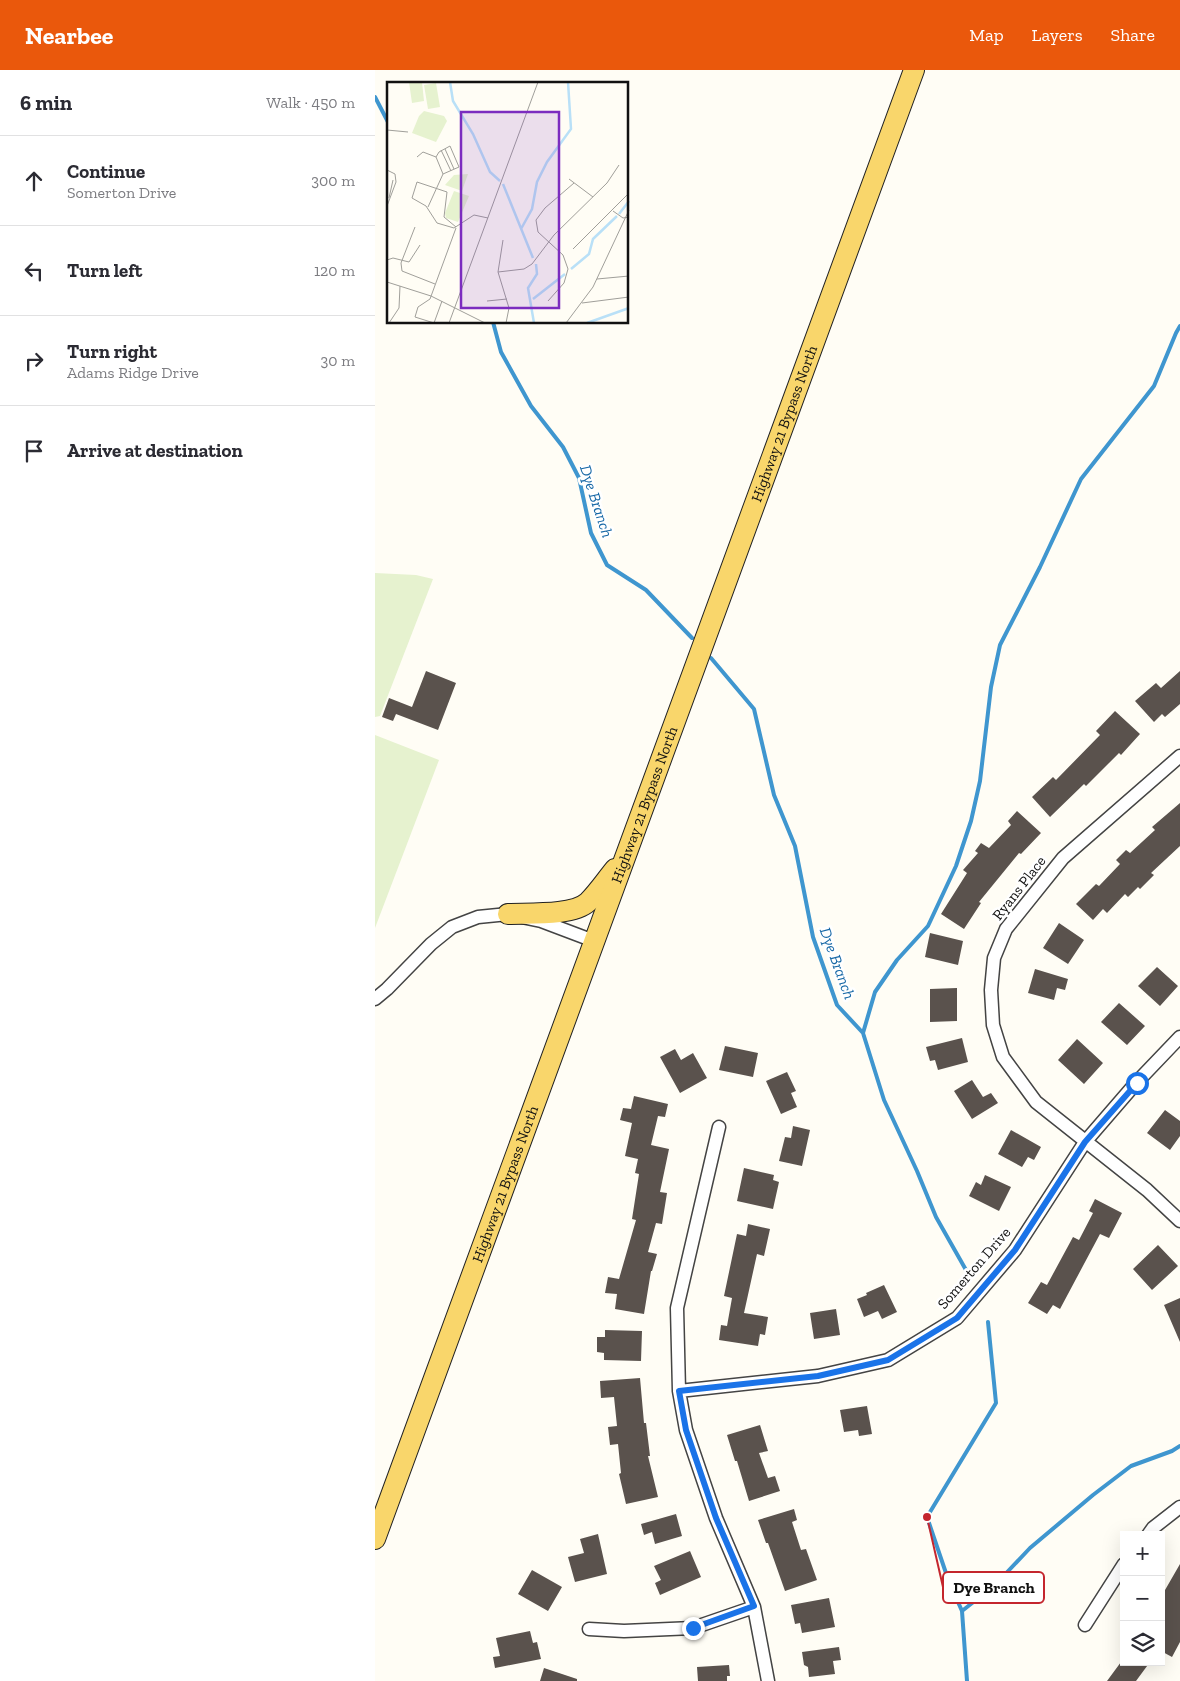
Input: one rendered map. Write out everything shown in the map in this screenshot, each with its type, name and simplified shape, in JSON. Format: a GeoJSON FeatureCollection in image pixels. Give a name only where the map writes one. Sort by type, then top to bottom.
{"type":"FeatureCollection","features":[{"type":"Feature","properties":{"kind":"main road","name":"Highway 21 Bypass North"},"geometry":{"type":"LineString","coordinates":[[375,1539],[914,70]]}},
{"type":"Feature","properties":{"kind":"main road"},"geometry":{"type":"LineString","coordinates":[[508,914],[569,910],[582,906],[624,858]]}},
{"type":"Feature","properties":{"kind":"street","name":"Ryans Place"},"geometry":{"type":"LineString","coordinates":[[1180,756],[1063,858],[1006,929],[994,958],[991,990],[993,1025],[1003,1057],[1036,1102],[1147,1190],[1180,1221]]}},
{"type":"Feature","properties":{"kind":"street"},"geometry":{"type":"LineString","coordinates":[[375,999],[431,944],[452,927],[478,917],[508,914],[541,921],[594,941]]}},
{"type":"Feature","properties":{"kind":"street","name":"Somerton Drive"},"geometry":{"type":"LineString","coordinates":[[679,1391],[818,1376],[888,1360],[957,1318],[1015,1250],[1085,1142],[1180,1037]]}},
{"type":"Feature","properties":{"kind":"street"},"geometry":{"type":"LineString","coordinates":[[719,1126],[677,1308],[679,1391],[686,1430],[716,1518],[754,1606],[768,1681]]}},
{"type":"Feature","properties":{"kind":"street"},"geometry":{"type":"LineString","coordinates":[[1151,1531],[1180,1506]]}},
{"type":"Feature","properties":{"kind":"street"},"geometry":{"type":"LineString","coordinates":[[1085,1625],[1120,1570]]}},
{"type":"Feature","properties":{"kind":"street"},"geometry":{"type":"LineString","coordinates":[[589,1630],[624,1632],[693,1628],[754,1606]]}},
{"type":"Feature","properties":{"kind":"green space"},"geometry":{"type":"Polygon","coordinates":[[[375,573],[416,575],[433,579],[380,716],[375,717],[375,573]]]}},
{"type":"Feature","properties":{"kind":"green space"},"geometry":{"type":"Polygon","coordinates":[[[375,735],[439,760],[375,928],[375,735]]]}},
{"type":"Feature","properties":{"kind":"building"},"geometry":{"type":"Polygon","coordinates":[[[426,671],[456,683],[438,730],[396,714],[393,721],[382,717],[389,698],[412,707],[426,671]]]}},
{"type":"Feature","properties":{"kind":"building"},"geometry":{"type":"Polygon","coordinates":[[[1180,671],[1180,704],[1165,717],[1162,714],[1154,722],[1135,701],[1156,683],[1161,688],[1180,671]]]}},
{"type":"Feature","properties":{"kind":"building"},"geometry":{"type":"Polygon","coordinates":[[[1115,711],[1140,734],[1121,755],[1119,753],[1086,786],[1084,784],[1050,817],[1032,797],[1053,777],[1056,780],[1100,735],[1096,731],[1115,711]]]}},
{"type":"Feature","properties":{"kind":"building"},"geometry":{"type":"Polygon","coordinates":[[[1180,803],[1180,846],[1151,873],[1154,875],[1140,889],[1138,887],[1128,897],[1125,894],[1107,913],[1103,909],[1093,920],[1076,904],[1096,884],[1099,886],[1120,864],[1116,860],[1126,850],[1130,853],[1155,830],[1152,827],[1180,803]]]}},
{"type":"Feature","properties":{"kind":"building"},"geometry":{"type":"Polygon","coordinates":[[[1017,811],[1041,833],[1021,854],[1019,853],[979,902],[981,903],[964,929],[941,914],[967,873],[963,870],[978,853],[975,851],[981,843],[989,848],[1011,825],[1008,821],[1017,811]]]}},
{"type":"Feature","properties":{"kind":"building"},"geometry":{"type":"Polygon","coordinates":[[[1059,923],[1084,940],[1068,964],[1043,948],[1059,923]]]}},
{"type":"Feature","properties":{"kind":"building"},"geometry":{"type":"Polygon","coordinates":[[[930,933],[963,941],[958,965],[925,957],[930,933]]]}},
{"type":"Feature","properties":{"kind":"building"},"geometry":{"type":"Polygon","coordinates":[[[1157,967],[1178,986],[1160,1006],[1138,986],[1157,967]]]}},
{"type":"Feature","properties":{"kind":"building"},"geometry":{"type":"Polygon","coordinates":[[[1035,969],[1068,979],[1065,990],[1057,988],[1054,1000],[1028,993],[1035,969]]]}},
{"type":"Feature","properties":{"kind":"building"},"geometry":{"type":"Polygon","coordinates":[[[957,988],[957,1021],[930,1022],[930,989],[957,988]]]}},
{"type":"Feature","properties":{"kind":"building"},"geometry":{"type":"Polygon","coordinates":[[[1119,1003],[1145,1026],[1127,1045],[1101,1022],[1119,1003]]]}},
{"type":"Feature","properties":{"kind":"building"},"geometry":{"type":"Polygon","coordinates":[[[962,1038],[968,1062],[938,1070],[935,1060],[930,1061],[926,1047],[962,1038]]]}},
{"type":"Feature","properties":{"kind":"building"},"geometry":{"type":"Polygon","coordinates":[[[1077,1039],[1103,1063],[1084,1084],[1058,1060],[1077,1039]]]}},
{"type":"Feature","properties":{"kind":"building"},"geometry":{"type":"Polygon","coordinates":[[[725,1046],[758,1053],[753,1077],[719,1070],[725,1046]]]}},
{"type":"Feature","properties":{"kind":"building"},"geometry":{"type":"Polygon","coordinates":[[[675,1049],[681,1060],[693,1053],[707,1078],[680,1093],[660,1057],[675,1049]]]}},
{"type":"Feature","properties":{"kind":"building"},"geometry":{"type":"Polygon","coordinates":[[[787,1072],[796,1091],[791,1093],[797,1107],[781,1114],[766,1081],[787,1072]]]}},
{"type":"Feature","properties":{"kind":"building"},"geometry":{"type":"Polygon","coordinates":[[[972,1080],[983,1097],[991,1093],[998,1103],[972,1119],[954,1091],[972,1080]]]}},
{"type":"Feature","properties":{"kind":"building"},"geometry":{"type":"Polygon","coordinates":[[[634,1096],[668,1104],[665,1117],[658,1116],[651,1145],[669,1149],[660,1192],[667,1193],[662,1224],[656,1223],[648,1252],[657,1254],[651,1271],[644,1314],[615,1309],[617,1294],[605,1293],[608,1277],[619,1279],[636,1220],[632,1219],[639,1174],[635,1173],[638,1159],[625,1156],[632,1123],[620,1120],[623,1108],[631,1109],[634,1096]]]}},
{"type":"Feature","properties":{"kind":"building"},"geometry":{"type":"Polygon","coordinates":[[[1165,1110],[1180,1121],[1180,1136],[1170,1150],[1147,1133],[1165,1110]]]}},
{"type":"Feature","properties":{"kind":"building"},"geometry":{"type":"Polygon","coordinates":[[[793,1126],[810,1130],[802,1166],[779,1161],[785,1137],[791,1138],[793,1126]]]}},
{"type":"Feature","properties":{"kind":"building"},"geometry":{"type":"Polygon","coordinates":[[[1011,1130],[1041,1147],[1034,1160],[1028,1157],[1022,1167],[998,1154],[1011,1130]]]}},
{"type":"Feature","properties":{"kind":"building"},"geometry":{"type":"Polygon","coordinates":[[[744,1168],[774,1175],[773,1180],[779,1182],[773,1209],[737,1201],[744,1168]]]}},
{"type":"Feature","properties":{"kind":"building"},"geometry":{"type":"Polygon","coordinates":[[[985,1175],[1011,1187],[999,1211],[969,1196],[976,1182],[981,1185],[985,1175]]]}},
{"type":"Feature","properties":{"kind":"building"},"geometry":{"type":"Polygon","coordinates":[[[1095,1199],[1122,1213],[1109,1238],[1100,1234],[1060,1309],[1053,1305],[1047,1314],[1028,1303],[1041,1282],[1047,1285],[1073,1237],[1079,1240],[1093,1213],[1089,1211],[1095,1199]]]}},
{"type":"Feature","properties":{"kind":"building"},"geometry":{"type":"Polygon","coordinates":[[[748,1224],[770,1229],[764,1256],[757,1254],[744,1313],[768,1317],[765,1335],[760,1334],[758,1346],[719,1340],[721,1325],[727,1326],[732,1298],[724,1296],[737,1234],[746,1236],[748,1224]]]}},
{"type":"Feature","properties":{"kind":"building"},"geometry":{"type":"Polygon","coordinates":[[[1158,1245],[1178,1266],[1152,1290],[1133,1269],[1158,1245]]]}},
{"type":"Feature","properties":{"kind":"building"},"geometry":{"type":"Polygon","coordinates":[[[884,1285],[897,1312],[882,1319],[878,1311],[864,1317],[857,1299],[884,1285]]]}},
{"type":"Feature","properties":{"kind":"building"},"geometry":{"type":"Polygon","coordinates":[[[1180,1298],[1180,1342],[1164,1305],[1180,1298]]]}},
{"type":"Feature","properties":{"kind":"building"},"geometry":{"type":"Polygon","coordinates":[[[836,1309],[840,1335],[814,1339],[810,1313],[836,1309]]]}},
{"type":"Feature","properties":{"kind":"building"},"geometry":{"type":"Polygon","coordinates":[[[605,1330],[642,1331],[641,1361],[604,1360],[604,1353],[597,1352],[597,1337],[605,1337],[605,1330]]]}},
{"type":"Feature","properties":{"kind":"building"},"geometry":{"type":"Polygon","coordinates":[[[640,1378],[644,1423],[646,1423],[650,1456],[648,1456],[658,1497],[626,1504],[619,1474],[621,1473],[618,1444],[610,1445],[608,1427],[617,1426],[614,1397],[601,1398],[600,1381],[640,1378]]]}},
{"type":"Feature","properties":{"kind":"building"},"geometry":{"type":"Polygon","coordinates":[[[867,1406],[872,1434],[859,1436],[858,1430],[844,1432],[840,1410],[867,1406]]]}},
{"type":"Feature","properties":{"kind":"building"},"geometry":{"type":"Polygon","coordinates":[[[760,1425],[768,1451],[759,1453],[768,1478],[775,1476],[780,1491],[749,1501],[727,1435],[760,1425]]]}},
{"type":"Feature","properties":{"kind":"building"},"geometry":{"type":"Polygon","coordinates":[[[794,1509],[797,1520],[792,1522],[801,1550],[806,1549],[817,1580],[785,1591],[758,1520],[794,1509]]]}},
{"type":"Feature","properties":{"kind":"building"},"geometry":{"type":"Polygon","coordinates":[[[676,1514],[682,1536],[655,1544],[652,1532],[644,1535],[641,1524],[676,1514]]]}},
{"type":"Feature","properties":{"kind":"building"},"geometry":{"type":"Polygon","coordinates":[[[598,1534],[607,1574],[575,1582],[568,1557],[584,1553],[580,1539],[598,1534]]]}},
{"type":"Feature","properties":{"kind":"building"},"geometry":{"type":"Polygon","coordinates":[[[690,1551],[701,1577],[660,1595],[655,1583],[661,1580],[654,1566],[690,1551]]]}},
{"type":"Feature","properties":{"kind":"building"},"geometry":{"type":"Polygon","coordinates":[[[1180,1564],[1180,1642],[1172,1657],[1165,1653],[1165,1590],[1180,1564]]]}},
{"type":"Feature","properties":{"kind":"building"},"geometry":{"type":"Polygon","coordinates":[[[532,1570],[562,1587],[548,1611],[518,1594],[532,1570]]]}},
{"type":"Feature","properties":{"kind":"building"},"geometry":{"type":"Polygon","coordinates":[[[829,1598],[835,1627],[802,1633],[800,1623],[795,1624],[791,1605],[829,1598]]]}},
{"type":"Feature","properties":{"kind":"building"},"geometry":{"type":"Polygon","coordinates":[[[530,1631],[533,1643],[537,1642],[541,1659],[495,1668],[493,1657],[500,1656],[496,1638],[530,1631]]]}},
{"type":"Feature","properties":{"kind":"building"},"geometry":{"type":"Polygon","coordinates":[[[839,1647],[841,1660],[833,1661],[835,1674],[809,1677],[808,1667],[804,1665],[802,1652],[839,1647]]]}},
{"type":"Feature","properties":{"kind":"building"},"geometry":{"type":"Polygon","coordinates":[[[1120,1663],[1120,1666],[1147,1666],[1136,1681],[1107,1681],[1120,1663]]]}},
{"type":"Feature","properties":{"kind":"building"},"geometry":{"type":"Polygon","coordinates":[[[729,1665],[730,1676],[727,1676],[727,1681],[698,1681],[697,1667],[729,1665]]]}},
{"type":"Feature","properties":{"kind":"building"},"geometry":{"type":"Polygon","coordinates":[[[544,1668],[577,1679],[577,1681],[540,1681],[544,1668]]]}},
{"type":"Feature","properties":{"kind":"waterway","name":"Dye Branch"},"geometry":{"type":"LineString","coordinates":[[375,97],[387,120]]}},
{"type":"Feature","properties":{"kind":"waterway","name":"Dye Branch"},"geometry":{"type":"LineString","coordinates":[[494,324],[501,352],[531,406],[563,447],[579,478],[591,533],[607,565],[646,590],[692,638]]}},
{"type":"Feature","properties":{"kind":"waterway"},"geometry":{"type":"LineString","coordinates":[[863,1033],[875,992],[897,960],[928,926],[956,866],[971,821],[980,781],[991,687],[1000,645],[1040,567],[1081,479],[1154,386],[1180,326]]}},
{"type":"Feature","properties":{"kind":"waterway","name":"Dye Branch"},"geometry":{"type":"LineString","coordinates":[[711,658],[754,709],[774,795],[795,846],[813,937],[837,1005],[863,1033],[884,1100],[936,1217],[966,1270]]}},
{"type":"Feature","properties":{"kind":"waterway","name":"Dye Branch"},"geometry":{"type":"LineString","coordinates":[[967,1681],[962,1611],[949,1582],[927,1517],[996,1403],[988,1322]]}},
{"type":"Feature","properties":{"kind":"waterway"},"geometry":{"type":"LineString","coordinates":[[962,1611],[995,1585],[1030,1548],[1131,1466],[1172,1451],[1180,1446]]}},
{"type":"Feature","properties":{"kind":"place","name":"Dye Branch"},"geometry":{"type":"Point","coordinates":[927,1517]}},
{"type":"Feature","properties":{"kind":"route"},"geometry":{"type":"LineString","coordinates":[[693,1628],[754,1606],[716,1518],[686,1430],[679,1391],[818,1376],[888,1360],[957,1318],[1015,1250],[1085,1142],[1137,1083]]}}]}
